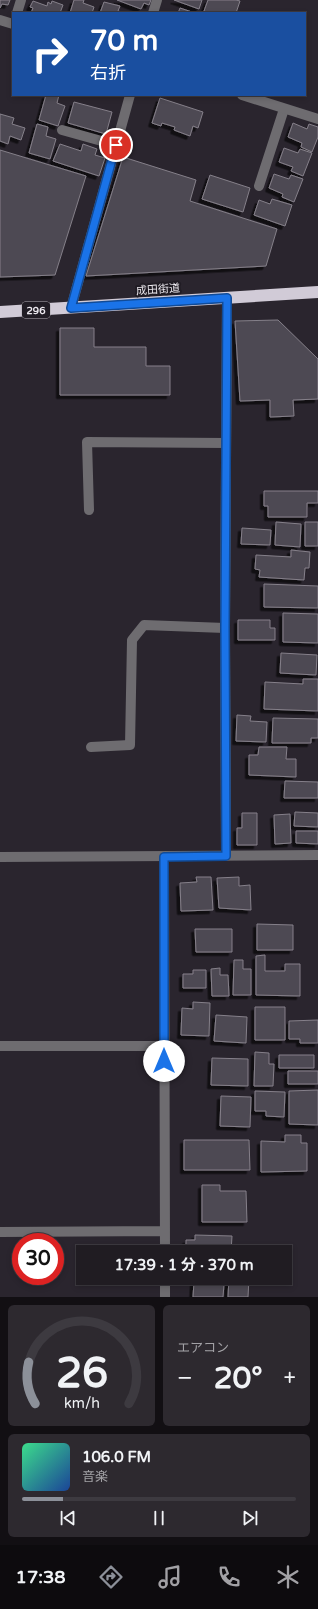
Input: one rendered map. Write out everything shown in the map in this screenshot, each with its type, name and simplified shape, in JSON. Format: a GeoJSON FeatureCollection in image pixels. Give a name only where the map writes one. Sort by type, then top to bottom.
{"type":"FeatureCollection","features":[{"type":"Feature","properties":{"kind":"highway","name":"成田街道"},"geometry":{"type":"LineString","coordinates":[[0,312],[318,292]]}},
{"type":"Feature","properties":{"kind":"street"},"geometry":{"type":"LineString","coordinates":[[17,12],[21,0]]}},
{"type":"Feature","properties":{"kind":"street"},"geometry":{"type":"LineString","coordinates":[[153,12],[157,0]]}},
{"type":"Feature","properties":{"kind":"street"},"geometry":{"type":"LineString","coordinates":[[0,20],[12,24]]}},
{"type":"Feature","properties":{"kind":"street"},"geometry":{"type":"LineString","coordinates":[[71,308],[130,96]]}},
{"type":"Feature","properties":{"kind":"street"},"geometry":{"type":"LineString","coordinates":[[245,96],[318,119]]}},
{"type":"Feature","properties":{"kind":"street"},"geometry":{"type":"LineString","coordinates":[[259,186],[284,108]]}},
{"type":"Feature","properties":{"kind":"street"},"geometry":{"type":"LineString","coordinates":[[62,130],[116,145]]}},
{"type":"Feature","properties":{"kind":"street"},"geometry":{"type":"LineString","coordinates":[[226,856],[225,628],[227,298]]}},
{"type":"Feature","properties":{"kind":"street"},"geometry":{"type":"LineString","coordinates":[[88,510],[87,442],[226,443]]}},
{"type":"Feature","properties":{"kind":"street"},"geometry":{"type":"LineString","coordinates":[[91,747],[130,745],[132,640],[144,626],[225,628]]}},
{"type":"Feature","properties":{"kind":"street"},"geometry":{"type":"LineString","coordinates":[[0,856],[164,857],[318,855]]}},
{"type":"Feature","properties":{"kind":"street"},"geometry":{"type":"LineString","coordinates":[[164,857],[165,1245]]}},
{"type":"Feature","properties":{"kind":"street"},"geometry":{"type":"LineString","coordinates":[[0,1046],[164,1046]]}},
{"type":"Feature","properties":{"kind":"street"},"geometry":{"type":"LineString","coordinates":[[0,1232],[165,1231]]}},
{"type":"Feature","properties":{"kind":"street"},"geometry":{"type":"LineString","coordinates":[[165,1285],[165,1297]]}},
{"type":"Feature","properties":{"kind":"building"},"geometry":{"type":"Polygon","coordinates":[[[0,0],[10,0],[8,5],[2,4],[0,8],[0,0]]]}},
{"type":"Feature","properties":{"kind":"building"},"geometry":{"type":"Polygon","coordinates":[[[74,0],[84,0],[83,3],[94,7],[92,12],[70,12],[74,0]]]}},
{"type":"Feature","properties":{"kind":"building"},"geometry":{"type":"Polygon","coordinates":[[[117,0],[151,0],[149,5],[144,3],[141,9],[117,0]]]}},
{"type":"Feature","properties":{"kind":"building"},"geometry":{"type":"Polygon","coordinates":[[[174,0],[202,0],[199,9],[174,0]]]}},
{"type":"Feature","properties":{"kind":"building"},"geometry":{"type":"Polygon","coordinates":[[[208,0],[240,1],[236,12],[204,11],[208,0]]]}},
{"type":"Feature","properties":{"kind":"building"},"geometry":{"type":"Polygon","coordinates":[[[33,1],[47,6],[48,2],[51,4],[52,1],[63,5],[60,12],[31,12],[33,8],[30,7],[33,1]]]}},
{"type":"Feature","properties":{"kind":"building"},"geometry":{"type":"Polygon","coordinates":[[[104,2],[120,6],[118,11],[122,12],[100,12],[104,2]]]}},
{"type":"Feature","properties":{"kind":"building"},"geometry":{"type":"Polygon","coordinates":[[[180,8],[192,12],[178,12],[180,8]]]}},
{"type":"Feature","properties":{"kind":"building"},"geometry":{"type":"Polygon","coordinates":[[[46,96],[59,96],[57,103],[65,106],[58,126],[39,120],[46,96]]]}},
{"type":"Feature","properties":{"kind":"building"},"geometry":{"type":"Polygon","coordinates":[[[160,98],[203,112],[198,128],[193,126],[190,136],[174,130],[175,127],[162,123],[161,126],[152,123],[160,98]]]}},
{"type":"Feature","properties":{"kind":"building"},"geometry":{"type":"Polygon","coordinates":[[[74,102],[112,112],[106,134],[68,123],[74,102]]]}},
{"type":"Feature","properties":{"kind":"building"},"geometry":{"type":"Polygon","coordinates":[[[0,114],[14,118],[12,124],[25,128],[21,140],[10,136],[8,144],[0,141],[0,114]]]}},
{"type":"Feature","properties":{"kind":"building"},"geometry":{"type":"Polygon","coordinates":[[[293,123],[307,129],[309,124],[318,127],[318,137],[312,152],[301,147],[302,143],[288,137],[293,123]]]}},
{"type":"Feature","properties":{"kind":"building"},"geometry":{"type":"Polygon","coordinates":[[[37,124],[48,127],[46,136],[56,139],[50,159],[29,153],[37,124]]]}},
{"type":"Feature","properties":{"kind":"building"},"geometry":{"type":"Polygon","coordinates":[[[60,144],[81,151],[83,144],[97,149],[95,155],[105,158],[99,176],[53,161],[60,144]]]}},
{"type":"Feature","properties":{"kind":"building"},"geometry":{"type":"Polygon","coordinates":[[[284,148],[298,153],[300,149],[312,153],[303,176],[291,171],[293,167],[279,162],[284,148]]]}},
{"type":"Feature","properties":{"kind":"building"},"geometry":{"type":"Polygon","coordinates":[[[0,150],[86,176],[55,275],[0,277],[0,150]]]}},
{"type":"Feature","properties":{"kind":"building"},"geometry":{"type":"Polygon","coordinates":[[[123,157],[196,180],[190,201],[277,229],[266,266],[86,276],[123,157]]]}},
{"type":"Feature","properties":{"kind":"building"},"geometry":{"type":"Polygon","coordinates":[[[274,174],[289,179],[291,175],[303,179],[294,202],[282,197],[283,194],[269,188],[274,174]]]}},
{"type":"Feature","properties":{"kind":"building"},"geometry":{"type":"Polygon","coordinates":[[[210,175],[250,188],[243,212],[202,199],[210,175]]]}},
{"type":"Feature","properties":{"kind":"building"},"geometry":{"type":"Polygon","coordinates":[[[272,199],[292,205],[285,226],[254,215],[259,200],[270,204],[272,199]]]}},
{"type":"Feature","properties":{"kind":"building"},"geometry":{"type":"Polygon","coordinates":[[[278,320],[318,359],[318,399],[293,400],[294,416],[270,417],[270,400],[240,401],[235,321],[278,320]]]}},
{"type":"Feature","properties":{"kind":"building"},"geometry":{"type":"Polygon","coordinates":[[[60,328],[94,328],[94,347],[146,347],[146,366],[170,366],[170,395],[60,395],[60,328]]]}},
{"type":"Feature","properties":{"kind":"building"},"geometry":{"type":"Polygon","coordinates":[[[264,491],[318,491],[318,503],[307,503],[307,517],[268,517],[268,506],[264,506],[264,491]]]}},
{"type":"Feature","properties":{"kind":"building"},"geometry":{"type":"Polygon","coordinates":[[[276,522],[301,524],[300,547],[275,545],[276,522]]]}},
{"type":"Feature","properties":{"kind":"building"},"geometry":{"type":"Polygon","coordinates":[[[305,522],[318,522],[318,546],[305,546],[305,522]]]}},
{"type":"Feature","properties":{"kind":"building"},"geometry":{"type":"Polygon","coordinates":[[[242,528],[271,530],[270,545],[241,544],[242,528]]]}},
{"type":"Feature","properties":{"kind":"building"},"geometry":{"type":"Polygon","coordinates":[[[291,550],[310,552],[309,568],[305,568],[304,580],[259,577],[260,570],[255,569],[256,555],[291,557],[291,550]]]}},
{"type":"Feature","properties":{"kind":"building"},"geometry":{"type":"Polygon","coordinates":[[[264,584],[318,586],[318,608],[264,607],[264,584]]]}},
{"type":"Feature","properties":{"kind":"building"},"geometry":{"type":"Polygon","coordinates":[[[283,613],[318,614],[318,643],[283,642],[283,613]]]}},
{"type":"Feature","properties":{"kind":"building"},"geometry":{"type":"Polygon","coordinates":[[[238,620],[270,620],[270,628],[275,628],[275,640],[238,640],[238,620]]]}},
{"type":"Feature","properties":{"kind":"building"},"geometry":{"type":"Polygon","coordinates":[[[281,653],[317,655],[316,675],[280,673],[281,653]]]}},
{"type":"Feature","properties":{"kind":"building"},"geometry":{"type":"Polygon","coordinates":[[[303,679],[318,679],[318,711],[264,709],[265,682],[303,684],[303,679]]]}},
{"type":"Feature","properties":{"kind":"building"},"geometry":{"type":"Polygon","coordinates":[[[237,715],[251,716],[250,721],[267,722],[266,742],[236,741],[237,715]]]}},
{"type":"Feature","properties":{"kind":"building"},"geometry":{"type":"Polygon","coordinates":[[[273,718],[318,719],[318,738],[311,738],[311,743],[272,743],[273,718]]]}},
{"type":"Feature","properties":{"kind":"building"},"geometry":{"type":"Polygon","coordinates":[[[259,747],[287,747],[286,759],[296,759],[296,777],[249,775],[249,755],[258,755],[259,747]]]}},
{"type":"Feature","properties":{"kind":"building"},"geometry":{"type":"Polygon","coordinates":[[[285,781],[318,782],[318,798],[284,798],[285,781]]]}},
{"type":"Feature","properties":{"kind":"building"},"geometry":{"type":"Polygon","coordinates":[[[295,812],[318,813],[318,827],[294,826],[295,812]]]}},
{"type":"Feature","properties":{"kind":"building"},"geometry":{"type":"Polygon","coordinates":[[[242,813],[257,813],[257,845],[237,845],[237,828],[242,828],[242,813]]]}},
{"type":"Feature","properties":{"kind":"building"},"geometry":{"type":"Polygon","coordinates":[[[290,814],[291,843],[275,844],[274,815],[290,814]]]}},
{"type":"Feature","properties":{"kind":"building"},"geometry":{"type":"Polygon","coordinates":[[[296,831],[318,831],[318,844],[296,843],[296,831]]]}},
{"type":"Feature","properties":{"kind":"building"},"geometry":{"type":"Polygon","coordinates":[[[196,877],[211,877],[213,910],[181,911],[180,883],[197,882],[196,877]]]}},
{"type":"Feature","properties":{"kind":"building"},"geometry":{"type":"Polygon","coordinates":[[[239,877],[239,886],[250,885],[251,910],[219,908],[217,878],[239,877]]]}},
{"type":"Feature","properties":{"kind":"building"},"geometry":{"type":"Polygon","coordinates":[[[257,924],[293,925],[293,950],[257,950],[257,924]]]}},
{"type":"Feature","properties":{"kind":"building"},"geometry":{"type":"Polygon","coordinates":[[[195,929],[232,929],[232,952],[196,952],[195,929]]]}},
{"type":"Feature","properties":{"kind":"building"},"geometry":{"type":"Polygon","coordinates":[[[265,955],[265,971],[285,971],[285,964],[300,964],[300,996],[256,995],[256,956],[265,955]]]}},
{"type":"Feature","properties":{"kind":"building"},"geometry":{"type":"Polygon","coordinates":[[[234,960],[243,960],[243,969],[251,969],[251,995],[233,995],[234,960]]]}},
{"type":"Feature","properties":{"kind":"building"},"geometry":{"type":"Polygon","coordinates":[[[220,968],[220,975],[228,975],[229,996],[212,996],[211,969],[220,968]]]}},
{"type":"Feature","properties":{"kind":"building"},"geometry":{"type":"Polygon","coordinates":[[[193,970],[206,970],[206,988],[183,988],[183,974],[193,974],[193,970]]]}},
{"type":"Feature","properties":{"kind":"building"},"geometry":{"type":"Polygon","coordinates":[[[193,1002],[210,1003],[209,1036],[181,1035],[182,1008],[193,1009],[193,1002]]]}},
{"type":"Feature","properties":{"kind":"building"},"geometry":{"type":"Polygon","coordinates":[[[255,1007],[285,1007],[285,1040],[255,1040],[255,1007]]]}},
{"type":"Feature","properties":{"kind":"building"},"geometry":{"type":"Polygon","coordinates":[[[216,1015],[247,1017],[246,1043],[214,1041],[216,1015]]]}},
{"type":"Feature","properties":{"kind":"building"},"geometry":{"type":"Polygon","coordinates":[[[318,1020],[318,1043],[300,1043],[300,1039],[289,1039],[289,1021],[318,1020]]]}},
{"type":"Feature","properties":{"kind":"building"},"geometry":{"type":"Polygon","coordinates":[[[255,1052],[269,1053],[269,1064],[274,1064],[273,1086],[254,1086],[255,1052]]]}},
{"type":"Feature","properties":{"kind":"building"},"geometry":{"type":"Polygon","coordinates":[[[279,1055],[314,1055],[314,1068],[279,1068],[279,1055]]]}},
{"type":"Feature","properties":{"kind":"building"},"geometry":{"type":"Polygon","coordinates":[[[212,1058],[248,1059],[248,1086],[211,1085],[212,1058]]]}},
{"type":"Feature","properties":{"kind":"building"},"geometry":{"type":"Polygon","coordinates":[[[288,1071],[318,1071],[318,1084],[288,1084],[288,1071]]]}},
{"type":"Feature","properties":{"kind":"building"},"geometry":{"type":"Polygon","coordinates":[[[318,1090],[318,1125],[289,1124],[289,1091],[318,1090]]]}},
{"type":"Feature","properties":{"kind":"building"},"geometry":{"type":"Polygon","coordinates":[[[255,1091],[285,1092],[284,1117],[266,1116],[266,1111],[255,1111],[255,1091]]]}},
{"type":"Feature","properties":{"kind":"building"},"geometry":{"type":"Polygon","coordinates":[[[221,1096],[251,1097],[250,1127],[220,1126],[221,1096]]]}},
{"type":"Feature","properties":{"kind":"building"},"geometry":{"type":"Polygon","coordinates":[[[285,1135],[301,1135],[301,1143],[307,1143],[307,1171],[261,1172],[261,1141],[285,1142],[285,1135]]]}},
{"type":"Feature","properties":{"kind":"building"},"geometry":{"type":"Polygon","coordinates":[[[184,1140],[249,1140],[250,1170],[184,1170],[184,1140]]]}},
{"type":"Feature","properties":{"kind":"building"},"geometry":{"type":"Polygon","coordinates":[[[202,1185],[220,1185],[220,1191],[246,1191],[247,1222],[202,1222],[202,1185]]]}},
{"type":"Feature","properties":{"kind":"building"},"geometry":{"type":"Polygon","coordinates":[[[195,1235],[232,1236],[231,1245],[186,1245],[186,1240],[195,1240],[195,1235]]]}},
{"type":"Feature","properties":{"kind":"building"},"geometry":{"type":"Polygon","coordinates":[[[194,1285],[224,1285],[223,1297],[193,1297],[194,1285]]]}},
{"type":"Feature","properties":{"kind":"building"},"geometry":{"type":"Polygon","coordinates":[[[229,1285],[249,1285],[248,1297],[228,1297],[229,1285]]]}},
{"type":"Feature","properties":{"kind":"route"},"geometry":{"type":"LineString","coordinates":[[116,145],[71,308],[227,298],[225,628],[226,856],[164,857],[164,1061]]}}]}
